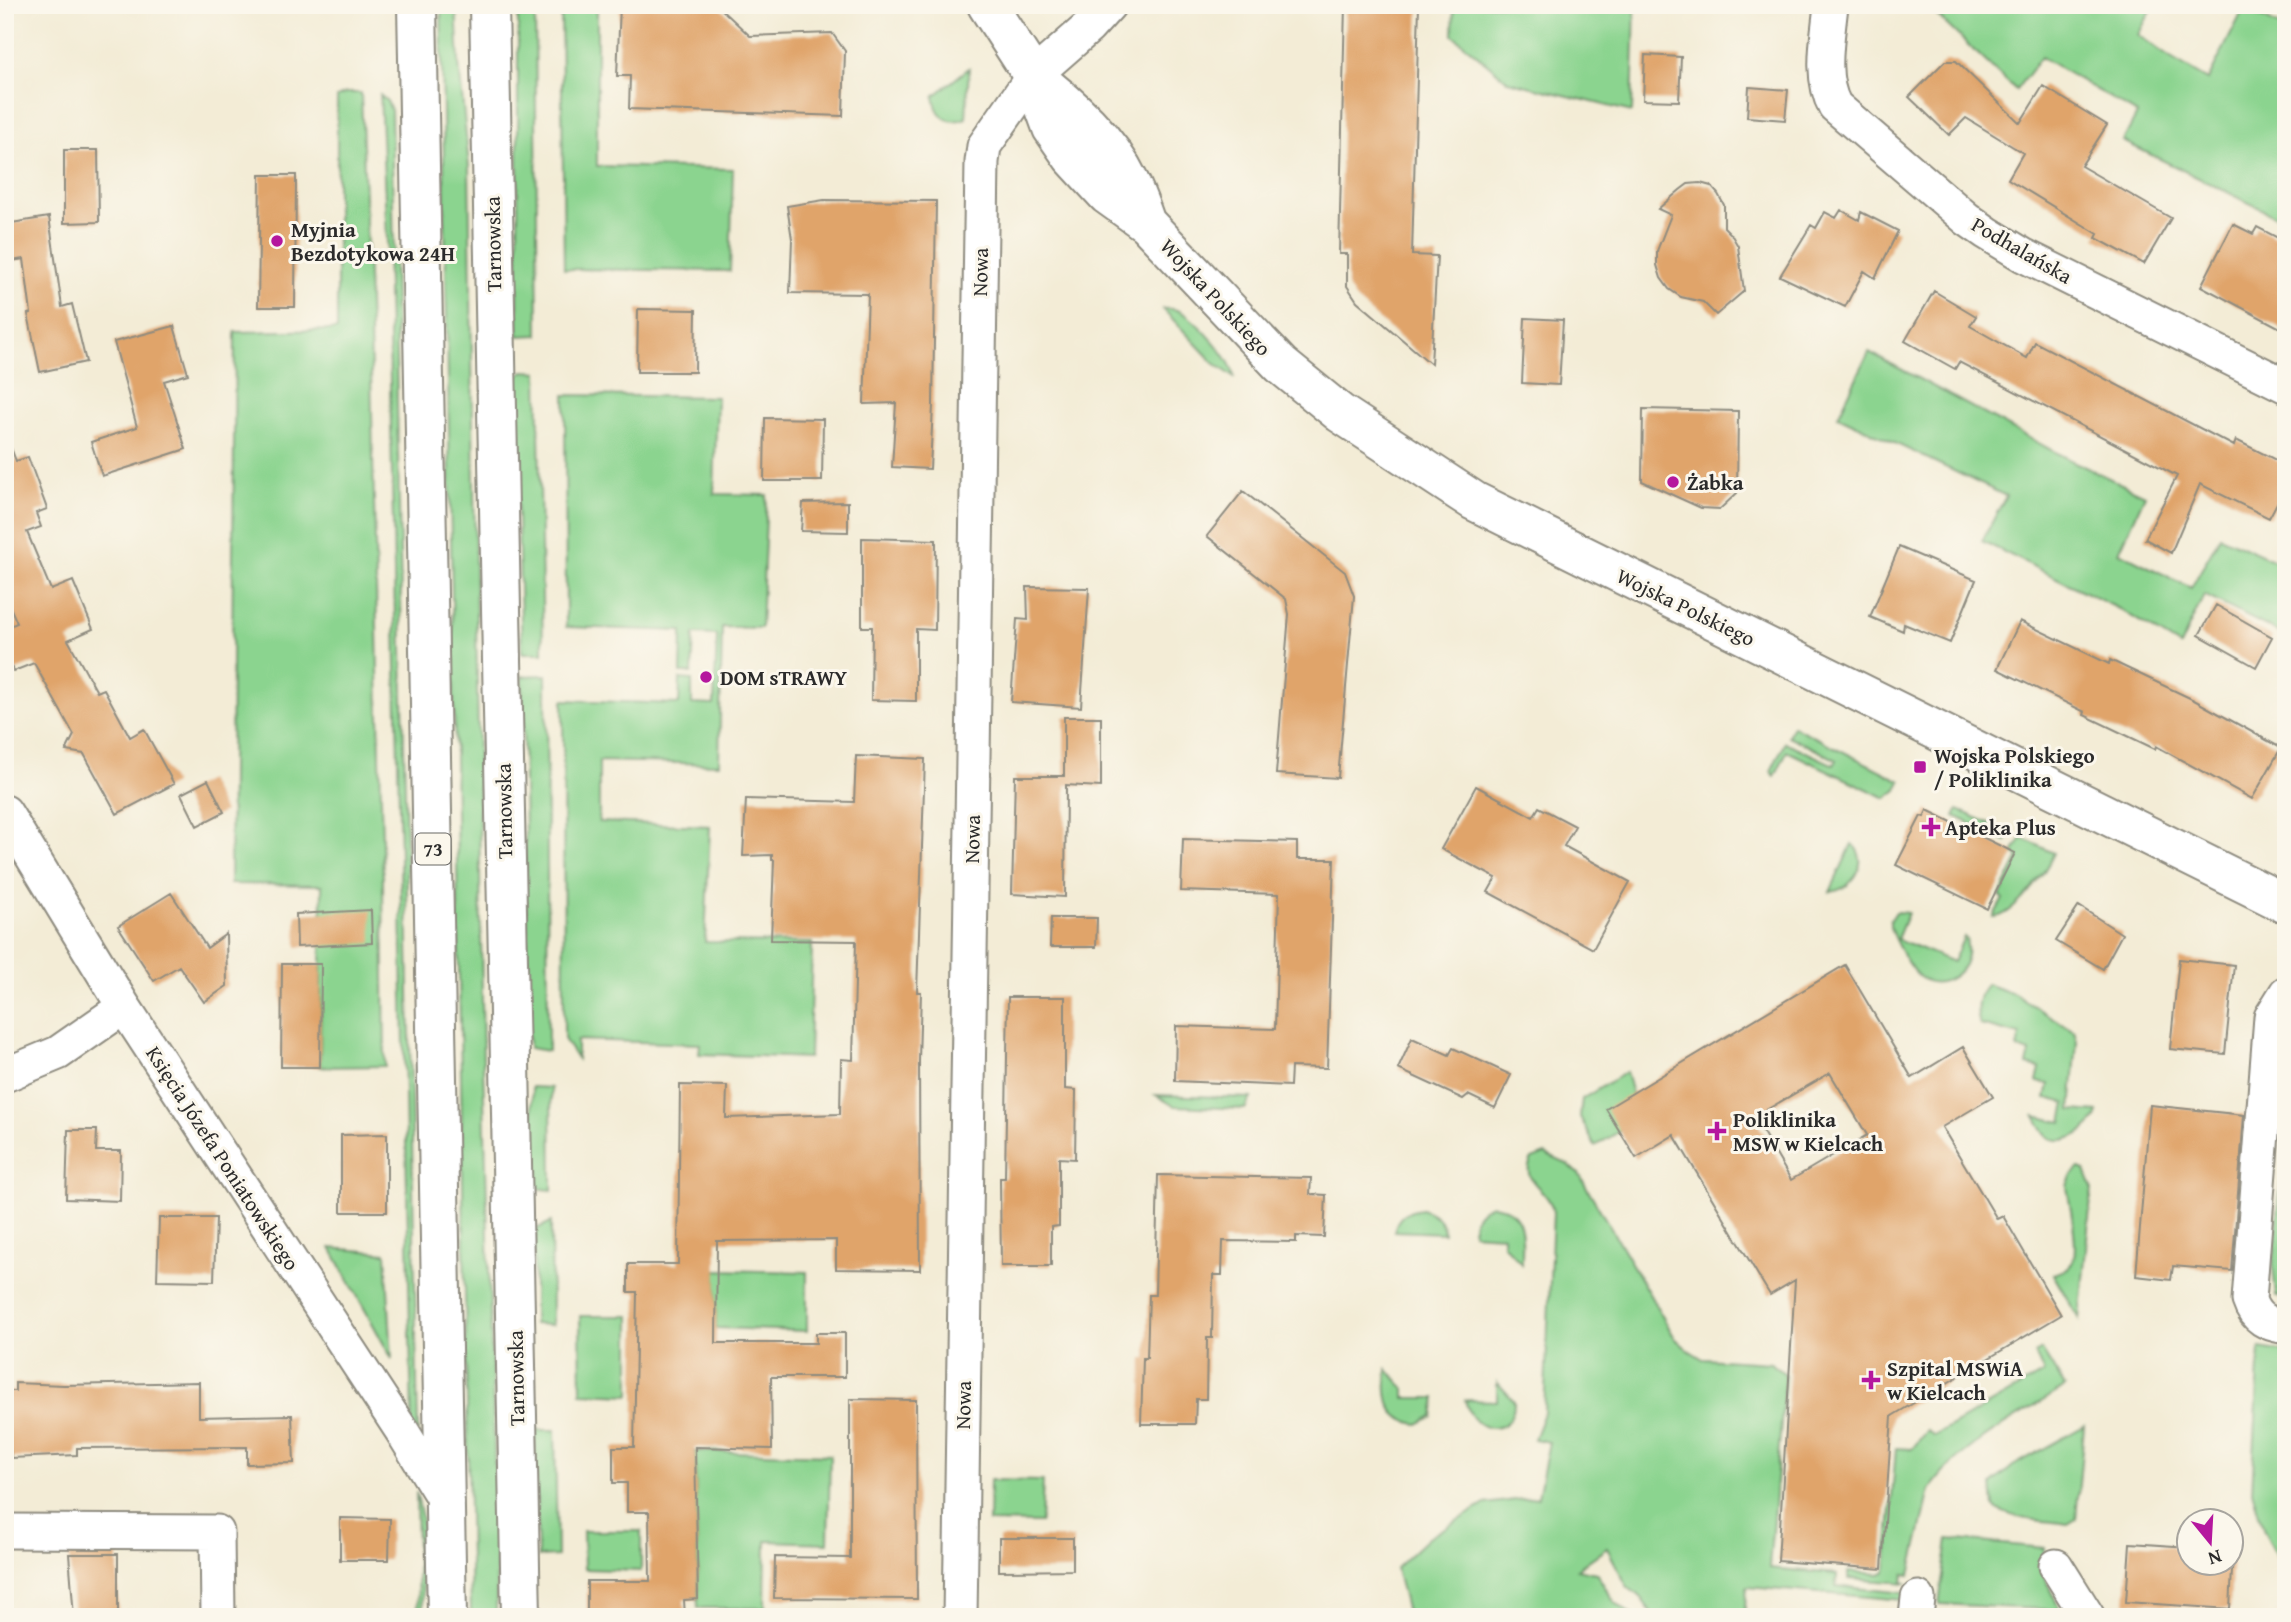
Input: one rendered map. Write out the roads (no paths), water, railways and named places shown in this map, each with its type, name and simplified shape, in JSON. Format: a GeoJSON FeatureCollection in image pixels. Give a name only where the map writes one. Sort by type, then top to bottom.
{"type":"FeatureCollection","features":[{"type":"Feature","properties":{"kind":"main road","name":"73"},"geometry":{"type":"LineString","coordinates":[[416,5],[447,1617]]}},
{"type":"Feature","properties":{"kind":"main road","name":"Tarnowska"},"geometry":{"type":"LineString","coordinates":[[489,5],[521,1617]]}},
{"type":"Feature","properties":{"kind":"main road","name":"Wojska Polskiego"},"geometry":{"type":"LineString","coordinates":[[987,5],[1033,76],[1052,128],[1072,157],[1107,195],[1146,223],[1281,366],[1340,413],[1474,500],[2286,904]]}},
{"type":"Feature","properties":{"kind":"street","name":"Nowa"},"geometry":{"type":"LineString","coordinates":[[960,1617],[982,162],[984,146],[1033,76],[1110,5]]}},
{"type":"Feature","properties":{"kind":"street","name":"Podhalańska"},"geometry":{"type":"LineString","coordinates":[[1831,5],[1826,66],[1830,97],[1835,106],[1966,219],[2023,255],[2286,386]]}},
{"type":"Feature","properties":{"kind":"street","name":"Księcia Józefa Poniatowskiego"},"geometry":{"type":"LineString","coordinates":[[5,812],[124,1007],[445,1501]]}},
{"type":"Feature","properties":{"kind":"street"},"geometry":{"type":"LineString","coordinates":[[2286,993],[2271,1017],[2249,1300],[2252,1310],[2266,1323],[2286,1327]]}},
{"type":"Feature","properties":{"kind":"street"},"geometry":{"type":"LineString","coordinates":[[5,1075],[58,1052],[124,1007]]}},
{"type":"Feature","properties":{"kind":"street"},"geometry":{"type":"LineString","coordinates":[[5,1531],[217,1532],[218,1617]]}},
{"type":"Feature","properties":{"kind":"street"},"geometry":{"type":"LineString","coordinates":[[2056,1566],[2088,1617]]}},
{"type":"Feature","properties":{"kind":"place","name":"Myjnia Bezdotykowa 24H"},"geometry":{"type":"Point","coordinates":[277,241]}},
{"type":"Feature","properties":{"kind":"place","name":"Żabka"},"geometry":{"type":"Point","coordinates":[1673,482]}},
{"type":"Feature","properties":{"kind":"place","name":"DOM sTRAWY"},"geometry":{"type":"Point","coordinates":[706,677]}},
{"type":"Feature","properties":{"kind":"place","name":"Wojska Polskiego / Poliklinika"},"geometry":{"type":"Point","coordinates":[1920,767]}},
{"type":"Feature","properties":{"kind":"place","name":"Apteka Plus"},"geometry":{"type":"Point","coordinates":[1931,827]}},
{"type":"Feature","properties":{"kind":"place","name":"Poliklinika MSW w Kielcach"},"geometry":{"type":"Point","coordinates":[1717,1131]}},
{"type":"Feature","properties":{"kind":"place","name":"Szpital MSWiA w Kielcach"},"geometry":{"type":"Point","coordinates":[1871,1380]}}]}
